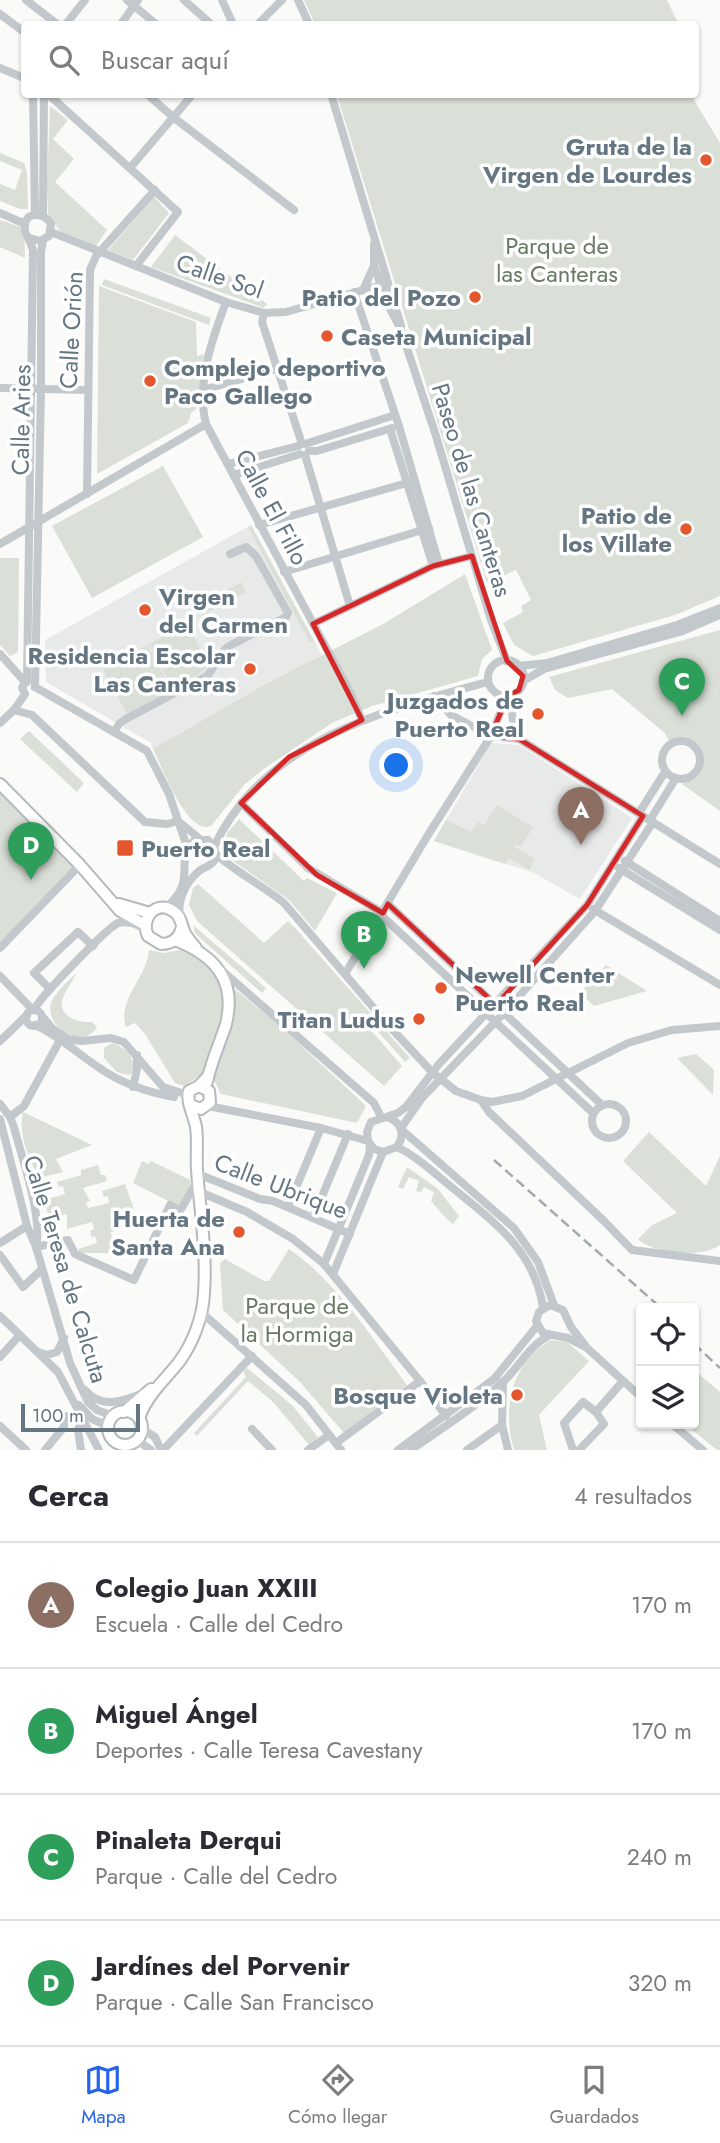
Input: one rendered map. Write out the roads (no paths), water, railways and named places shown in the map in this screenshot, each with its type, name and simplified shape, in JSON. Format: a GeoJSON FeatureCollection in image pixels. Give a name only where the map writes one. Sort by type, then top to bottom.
{"type":"FeatureCollection","features":[{"type":"Feature","properties":{"kind":"main road"},"geometry":{"type":"LineString","coordinates":[[0,784],[120,911],[145,927]]}},
{"type":"Feature","properties":{"kind":"main road"},"geometry":{"type":"LineString","coordinates":[[115,904],[150,913]]}},
{"type":"Feature","properties":{"kind":"main road"},"geometry":{"type":"LineString","coordinates":[[181,923],[175,940],[166,944],[156,943],[148,936],[145,927],[150,913],[166,908],[173,911],[181,923],[198,951]]}},
{"type":"Feature","properties":{"kind":"main road"},"geometry":{"type":"LineString","coordinates":[[159,1384],[115,1418],[110,1436],[126,1446],[140,1424],[142,1408],[179,1362],[191,1342],[205,1293],[196,1127],[199,1098],[229,1007],[227,986],[216,965],[198,951],[175,940]]}},
{"type":"Feature","properties":{"kind":"main road"},"geometry":{"type":"LineString","coordinates":[[115,1418],[133,1413],[140,1424]]}},
{"type":"Feature","properties":{"kind":"street"},"geometry":{"type":"LineString","coordinates":[[25,0],[51,21]]}},
{"type":"Feature","properties":{"kind":"street"},"geometry":{"type":"LineString","coordinates":[[69,21],[85,0]]}},
{"type":"Feature","properties":{"kind":"street"},"geometry":{"type":"LineString","coordinates":[[184,0],[208,21]]}},
{"type":"Feature","properties":{"kind":"street"},"geometry":{"type":"LineString","coordinates":[[222,0],[232,21]]}},
{"type":"Feature","properties":{"kind":"street"},"geometry":{"type":"LineString","coordinates":[[261,21],[282,0]]}},
{"type":"Feature","properties":{"kind":"street"},"geometry":{"type":"LineString","coordinates":[[298,0],[308,21]]}},
{"type":"Feature","properties":{"kind":"street"},"geometry":{"type":"LineString","coordinates":[[124,21],[133,2],[153,21]]}},
{"type":"Feature","properties":{"kind":"street"},"geometry":{"type":"LineString","coordinates":[[0,14],[21,30]]}},
{"type":"Feature","properties":{"kind":"street"},"geometry":{"type":"LineString","coordinates":[[0,68],[21,77]]}},
{"type":"Feature","properties":{"kind":"street"},"geometry":{"type":"LineString","coordinates":[[33,98],[39,215]]}},
{"type":"Feature","properties":{"kind":"street"},"geometry":{"type":"LineString","coordinates":[[39,215],[46,98]]}},
{"type":"Feature","properties":{"kind":"street"},"geometry":{"type":"LineString","coordinates":[[51,98],[178,212],[136,266]]}},
{"type":"Feature","properties":{"kind":"street"},"geometry":{"type":"LineString","coordinates":[[152,98],[293,210]]}},
{"type":"Feature","properties":{"kind":"street"},"geometry":{"type":"LineString","coordinates":[[130,168],[190,98]]}},
{"type":"Feature","properties":{"kind":"street"},"geometry":{"type":"LineString","coordinates":[[332,98],[373,238],[381,285],[401,330]]}},
{"type":"Feature","properties":{"kind":"street","name":"Calle Orión"},"geometry":{"type":"LineString","coordinates":[[87,494],[90,270],[100,252],[155,190]]}},
{"type":"Feature","properties":{"kind":"street"},"geometry":{"type":"LineString","coordinates":[[0,213],[25,224]]}},
{"type":"Feature","properties":{"kind":"street"},"geometry":{"type":"LineString","coordinates":[[39,215],[51,224],[51,232],[43,240],[36,241],[25,232],[25,224],[29,218],[39,215]]}},
{"type":"Feature","properties":{"kind":"street","name":"Calle Sol"},"geometry":{"type":"LineString","coordinates":[[51,232],[226,302],[264,313],[286,312],[381,285]]}},
{"type":"Feature","properties":{"kind":"street","name":"Calle Aries"},"geometry":{"type":"LineString","coordinates":[[30,238],[33,251],[39,522],[30,684]]}},
{"type":"Feature","properties":{"kind":"street","name":"Calle Aries"},"geometry":{"type":"LineString","coordinates":[[30,684],[30,526],[43,240]]}},
{"type":"Feature","properties":{"kind":"street"},"geometry":{"type":"LineString","coordinates":[[359,291],[378,264]]}},
{"type":"Feature","properties":{"kind":"street"},"geometry":{"type":"LineString","coordinates":[[378,264],[397,308],[401,330]]}},
{"type":"Feature","properties":{"kind":"street"},"geometry":{"type":"LineString","coordinates":[[381,285],[397,308]]}},
{"type":"Feature","properties":{"kind":"street"},"geometry":{"type":"LineString","coordinates":[[359,291],[388,305]]}},
{"type":"Feature","properties":{"kind":"street"},"geometry":{"type":"LineString","coordinates":[[359,291],[395,415],[392,428]]}},
{"type":"Feature","properties":{"kind":"street","name":"Calle El Fillo"},"geometry":{"type":"LineString","coordinates":[[226,302],[212,342],[204,390],[206,424],[351,694],[362,720]]}},
{"type":"Feature","properties":{"kind":"street"},"geometry":{"type":"LineString","coordinates":[[264,313],[262,322],[350,606]]}},
{"type":"Feature","properties":{"kind":"street","name":"Paseo de las Canteras"},"geometry":{"type":"LineString","coordinates":[[401,330],[491,620],[507,661]]}},
{"type":"Feature","properties":{"kind":"street"},"geometry":{"type":"LineString","coordinates":[[204,390],[276,369]]}},
{"type":"Feature","properties":{"kind":"street"},"geometry":{"type":"LineString","coordinates":[[0,388],[87,390]]}},
{"type":"Feature","properties":{"kind":"street"},"geometry":{"type":"LineString","coordinates":[[234,475],[395,415]]}},
{"type":"Feature","properties":{"kind":"street"},"geometry":{"type":"LineString","coordinates":[[384,419],[392,428],[436,565]]}},
{"type":"Feature","properties":{"kind":"street"},"geometry":{"type":"LineString","coordinates":[[0,544],[206,424]]}},
{"type":"Feature","properties":{"kind":"street"},"geometry":{"type":"LineString","coordinates":[[228,464],[303,449],[317,451],[392,428]]}},
{"type":"Feature","properties":{"kind":"street"},"geometry":{"type":"LineString","coordinates":[[259,525],[411,482]]}},
{"type":"Feature","properties":{"kind":"street"},"geometry":{"type":"LineString","coordinates":[[284,572],[425,528]]}},
{"type":"Feature","properties":{"kind":"street"},"geometry":{"type":"LineString","coordinates":[[114,733],[124,720],[207,676],[213,670],[221,652],[229,646],[286,617],[288,613],[256,556],[246,547],[230,554]]}},
{"type":"Feature","properties":{"kind":"street"},"geometry":{"type":"LineString","coordinates":[[313,624],[436,565],[472,556]]}},
{"type":"Feature","properties":{"kind":"street"},"geometry":{"type":"LineString","coordinates":[[488,682],[492,667],[507,661],[518,666],[547,663],[677,625],[720,608]]}},
{"type":"Feature","properties":{"kind":"street"},"geometry":{"type":"LineString","coordinates":[[523,681],[544,669],[680,632],[720,615]]}},
{"type":"Feature","properties":{"kind":"street"},"geometry":{"type":"LineString","coordinates":[[9,665],[23,660],[28,649]]}},
{"type":"Feature","properties":{"kind":"street"},"geometry":{"type":"LineString","coordinates":[[0,654],[30,684],[147,751],[169,794],[187,847],[183,885],[166,908]]}},
{"type":"Feature","properties":{"kind":"street"},"geometry":{"type":"LineString","coordinates":[[488,682],[497,694],[509,696],[519,691],[523,676],[518,666]]}},
{"type":"Feature","properties":{"kind":"street"},"geometry":{"type":"LineString","coordinates":[[212,865],[222,828],[260,782],[289,757],[362,720],[434,696],[488,682]]}},
{"type":"Feature","properties":{"kind":"street"},"geometry":{"type":"LineString","coordinates":[[0,723],[25,694],[32,694],[30,684]]}},
{"type":"Feature","properties":{"kind":"street"},"geometry":{"type":"LineString","coordinates":[[434,696],[451,715],[491,737],[519,739],[720,864]]}},
{"type":"Feature","properties":{"kind":"street"},"geometry":{"type":"LineString","coordinates":[[345,974],[422,845],[491,737],[509,696]]}},
{"type":"Feature","properties":{"kind":"street"},"geometry":{"type":"LineString","coordinates":[[509,696],[514,729],[519,739]]}},
{"type":"Feature","properties":{"kind":"street"},"geometry":{"type":"LineString","coordinates":[[14,709],[32,715],[145,822],[167,824],[178,821]]}},
{"type":"Feature","properties":{"kind":"street"},"geometry":{"type":"LineString","coordinates":[[676,742],[689,743],[698,753],[698,769],[689,777],[676,778],[667,773],[662,760],[665,750],[676,742]]}},
{"type":"Feature","properties":{"kind":"street"},"geometry":{"type":"LineString","coordinates":[[333,1274],[383,1152],[397,1147],[401,1139],[401,1129],[411,1111],[596,911],[625,866],[663,775],[667,773]]}},
{"type":"Feature","properties":{"kind":"street"},"geometry":{"type":"LineString","coordinates":[[324,1264],[369,1155],[366,1132],[372,1122],[398,1113],[406,1107],[433,1073],[587,905],[676,778]]}},
{"type":"Feature","properties":{"kind":"street"},"geometry":{"type":"LineString","coordinates":[[241,803],[308,868],[382,914],[593,1114]]}},
{"type":"Feature","properties":{"kind":"street"},"geometry":{"type":"LineString","coordinates":[[178,821],[215,850],[233,870]]}},
{"type":"Feature","properties":{"kind":"street"},"geometry":{"type":"LineString","coordinates":[[187,847],[222,828]]}},
{"type":"Feature","properties":{"kind":"street"},"geometry":{"type":"LineString","coordinates":[[187,860],[192,867],[201,869]]}},
{"type":"Feature","properties":{"kind":"street"},"geometry":{"type":"LineString","coordinates":[[616,860],[720,930]]}},
{"type":"Feature","properties":{"kind":"street"},"geometry":{"type":"LineString","coordinates":[[181,923],[179,903],[183,892],[201,869],[212,865],[233,870],[270,891],[284,903],[433,1073],[456,1090],[481,1100],[492,1102],[522,1096],[628,1043],[672,1030],[720,1026]]}},
{"type":"Feature","properties":{"kind":"street"},"geometry":{"type":"LineString","coordinates":[[0,948],[80,866]]}},
{"type":"Feature","properties":{"kind":"street"},"geometry":{"type":"LineString","coordinates":[[625,866],[720,921]]}},
{"type":"Feature","properties":{"kind":"street"},"geometry":{"type":"LineString","coordinates":[[0,1041],[36,1016],[50,989],[112,927],[116,917],[115,904]]}},
{"type":"Feature","properties":{"kind":"street"},"geometry":{"type":"LineString","coordinates":[[388,904],[602,1105],[617,1106],[625,1114],[625,1126],[619,1135],[608,1138],[597,1134],[592,1124],[593,1114],[602,1105]]}},
{"type":"Feature","properties":{"kind":"street"},"geometry":{"type":"LineString","coordinates":[[587,905],[720,985]]}},
{"type":"Feature","properties":{"kind":"street"},"geometry":{"type":"LineString","coordinates":[[112,927],[126,922],[145,927]]}},
{"type":"Feature","properties":{"kind":"street"},"geometry":{"type":"LineString","coordinates":[[50,989],[34,974],[78,932],[93,946]]}},
{"type":"Feature","properties":{"kind":"street"},"geometry":{"type":"LineString","coordinates":[[216,965],[374,1103],[383,1117],[395,1121],[514,1228],[538,1262],[554,1306]]}},
{"type":"Feature","properties":{"kind":"street"},"geometry":{"type":"LineString","coordinates":[[0,976],[47,1031],[108,1074],[133,1087],[199,1098]]}},
{"type":"Feature","properties":{"kind":"street"},"geometry":{"type":"LineString","coordinates":[[36,1016],[68,1039],[81,1041],[116,1038],[124,1042],[163,1087],[222,1108],[348,1134],[383,1152]]}},
{"type":"Feature","properties":{"kind":"street"},"geometry":{"type":"LineString","coordinates":[[10,1116],[24,1106],[60,1040]]}},
{"type":"Feature","properties":{"kind":"street"},"geometry":{"type":"LineString","coordinates":[[133,1087],[137,1055]]}},
{"type":"Feature","properties":{"kind":"street"},"geometry":{"type":"LineString","coordinates":[[481,1100],[489,1112],[632,1251],[720,1261]]}},
{"type":"Feature","properties":{"kind":"street"},"geometry":{"type":"LineString","coordinates":[[0,1104],[10,1116],[37,1219],[36,1247],[68,1240],[75,1254],[134,1280],[170,1205],[180,1211],[198,1176]]}},
{"type":"Feature","properties":{"kind":"street","name":"Calle Teresa de Calcuta"},"geometry":{"type":"LineString","coordinates":[[0,1119],[27,1226],[36,1247],[70,1363],[88,1402],[97,1410],[115,1418]]}},
{"type":"Feature","properties":{"kind":"street"},"geometry":{"type":"LineString","coordinates":[[288,1207],[321,1128]]}},
{"type":"Feature","properties":{"kind":"street"},"geometry":{"type":"LineString","coordinates":[[348,1134],[366,1132]]}},
{"type":"Feature","properties":{"kind":"street"},"geometry":{"type":"LineString","coordinates":[[313,1218],[348,1134]]}},
{"type":"Feature","properties":{"kind":"street"},"geometry":{"type":"LineString","coordinates":[[397,1147],[417,1158],[508,1234],[530,1266],[543,1308]]}},
{"type":"Feature","properties":{"kind":"street","name":"Calle Ubrique"},"geometry":{"type":"LineString","coordinates":[[198,1176],[263,1200],[271,1200],[350,1234]]}},
{"type":"Feature","properties":{"kind":"street","name":"Calle Ubrique"},"geometry":{"type":"LineString","coordinates":[[200,1192],[256,1217],[293,1239],[324,1264],[421,1381],[446,1416]]}},
{"type":"Feature","properties":{"kind":"street"},"geometry":{"type":"LineString","coordinates":[[256,1217],[263,1200]]}},
{"type":"Feature","properties":{"kind":"street"},"geometry":{"type":"LineString","coordinates":[[2,1239],[27,1226]]}},
{"type":"Feature","properties":{"kind":"street"},"geometry":{"type":"LineString","coordinates":[[707,1258],[720,1254]]}},
{"type":"Feature","properties":{"kind":"street"},"geometry":{"type":"LineString","coordinates":[[0,1255],[23,1287],[41,1270]]}},
{"type":"Feature","properties":{"kind":"street"},"geometry":{"type":"LineString","coordinates":[[508,1450],[502,1425],[499,1381],[507,1364],[537,1326],[537,1316],[543,1308],[554,1306],[563,1310],[587,1348],[636,1393]]}},
{"type":"Feature","properties":{"kind":"street"},"geometry":{"type":"LineString","coordinates":[[201,1312],[306,1405],[339,1446],[421,1381]]}},
{"type":"Feature","properties":{"kind":"street"},"geometry":{"type":"LineString","coordinates":[[0,1316],[58,1372],[99,1450]]}},
{"type":"Feature","properties":{"kind":"street"},"geometry":{"type":"LineString","coordinates":[[411,1450],[499,1381],[527,1353],[565,1329],[567,1320]]}},
{"type":"Feature","properties":{"kind":"street"},"geometry":{"type":"LineString","coordinates":[[537,1326],[552,1335],[568,1338],[587,1348]]}},
{"type":"Feature","properties":{"kind":"street"},"geometry":{"type":"LineString","coordinates":[[0,1357],[20,1335]]}},
{"type":"Feature","properties":{"kind":"street"},"geometry":{"type":"LineString","coordinates":[[38,1352],[57,1352],[64,1337]]}},
{"type":"Feature","properties":{"kind":"street"},"geometry":{"type":"LineString","coordinates":[[140,1424],[155,1437],[162,1450],[252,1356]]}},
{"type":"Feature","properties":{"kind":"street"},"geometry":{"type":"LineString","coordinates":[[58,1372],[62,1363],[70,1363]]}},
{"type":"Feature","properties":{"kind":"street"},"geometry":{"type":"LineString","coordinates":[[77,1381],[96,1400],[112,1403],[130,1399],[149,1390]]}},
{"type":"Feature","properties":{"kind":"street"},"geometry":{"type":"LineString","coordinates":[[398,1450],[499,1381]]}},
{"type":"Feature","properties":{"kind":"street"},"geometry":{"type":"LineString","coordinates":[[596,1412],[623,1381]]}},
{"type":"Feature","properties":{"kind":"street"},"geometry":{"type":"LineString","coordinates":[[65,1385],[92,1419],[115,1418]]}},
{"type":"Feature","properties":{"kind":"street"},"geometry":{"type":"LineString","coordinates":[[573,1450],[564,1423],[583,1402],[596,1412],[604,1424],[579,1450]]}},
{"type":"Feature","properties":{"kind":"street"},"geometry":{"type":"LineString","coordinates":[[45,1450],[64,1427],[65,1416]]}},
{"type":"Feature","properties":{"kind":"street"},"geometry":{"type":"LineString","coordinates":[[81,1450],[78,1430],[82,1418]]}},
{"type":"Feature","properties":{"kind":"street"},"geometry":{"type":"LineString","coordinates":[[467,1450],[502,1425]]}},
{"type":"Feature","properties":{"kind":"street"},"geometry":{"type":"LineString","coordinates":[[0,1426],[26,1450]]}},
{"type":"Feature","properties":{"kind":"street"},"geometry":{"type":"LineString","coordinates":[[252,1429],[272,1450]]}},
{"type":"Feature","properties":{"kind":"street"},"geometry":{"type":"LineString","coordinates":[[678,1429],[703,1450]]}},
{"type":"Feature","properties":{"kind":"street"},"geometry":{"type":"LineString","coordinates":[[155,1437],[168,1438],[178,1435]]}},
{"type":"Feature","properties":{"kind":"street"},"geometry":{"type":"LineString","coordinates":[[307,1450],[329,1435]]}},
{"type":"Feature","properties":{"kind":"street"},"geometry":{"type":"LineString","coordinates":[[126,1446],[141,1443],[151,1450]]}},
{"type":"Feature","properties":{"kind":"railway"},"geometry":{"type":"LineString","coordinates":[[494,1160],[655,1303]]}},
{"type":"Feature","properties":{"kind":"railway"},"geometry":{"type":"LineString","coordinates":[[699,1349],[720,1368]]}},
{"type":"Feature","properties":{"kind":"place","name":"Gruta de la Virgen de Lourdes"},"geometry":{"type":"Point","coordinates":[706,160]}},
{"type":"Feature","properties":{"kind":"place","name":"Patio del Pozo"},"geometry":{"type":"Point","coordinates":[475,297]}},
{"type":"Feature","properties":{"kind":"place","name":"Caseta Municipal"},"geometry":{"type":"Point","coordinates":[327,336]}},
{"type":"Feature","properties":{"kind":"place","name":"Complejo deportivo Paco Gallego"},"geometry":{"type":"Point","coordinates":[150,381]}},
{"type":"Feature","properties":{"kind":"place","name":"Patio de los Villate"},"geometry":{"type":"Point","coordinates":[686,529]}},
{"type":"Feature","properties":{"kind":"place","name":"Virgen del Carmen"},"geometry":{"type":"Point","coordinates":[145,610]}},
{"type":"Feature","properties":{"kind":"place","name":"Residencia Escolar Las Canteras"},"geometry":{"type":"Point","coordinates":[250,669]}},
{"type":"Feature","properties":{"kind":"place","name":"Juzgados de Puerto Real"},"geometry":{"type":"Point","coordinates":[538,714]}},
{"type":"Feature","properties":{"kind":"place","name":"Pinaleta Derqui"},"geometry":{"type":"Point","coordinates":[682,716]}},
{"type":"Feature","properties":{"kind":"place","name":"Colegio Juan XXIII"},"geometry":{"type":"Point","coordinates":[581,845]}},
{"type":"Feature","properties":{"kind":"place","name":"Puerto Real"},"geometry":{"type":"Point","coordinates":[125,848]}},
{"type":"Feature","properties":{"kind":"place","name":"Jardínes del Porvenir"},"geometry":{"type":"Point","coordinates":[31,880]}},
{"type":"Feature","properties":{"kind":"place","name":"Miguel Ángel"},"geometry":{"type":"Point","coordinates":[364,969]}},
{"type":"Feature","properties":{"kind":"place","name":"Newell Center Puerto Real"},"geometry":{"type":"Point","coordinates":[441,988]}},
{"type":"Feature","properties":{"kind":"place","name":"Titan Ludus"},"geometry":{"type":"Point","coordinates":[419,1019]}},
{"type":"Feature","properties":{"kind":"place","name":"Huerta de Santa Ana"},"geometry":{"type":"Point","coordinates":[239,1232]}},
{"type":"Feature","properties":{"kind":"place","name":"Bosque Violeta"},"geometry":{"type":"Point","coordinates":[517,1395]}},
{"type":"Feature","properties":{"kind":"park label","name":"Parque de las Canteras"},"geometry":{"type":"Point","coordinates":[557,259]}},
{"type":"Feature","properties":{"kind":"park label","name":"Parque de la Hormiga"},"geometry":{"type":"Point","coordinates":[297,1319]}}]}
